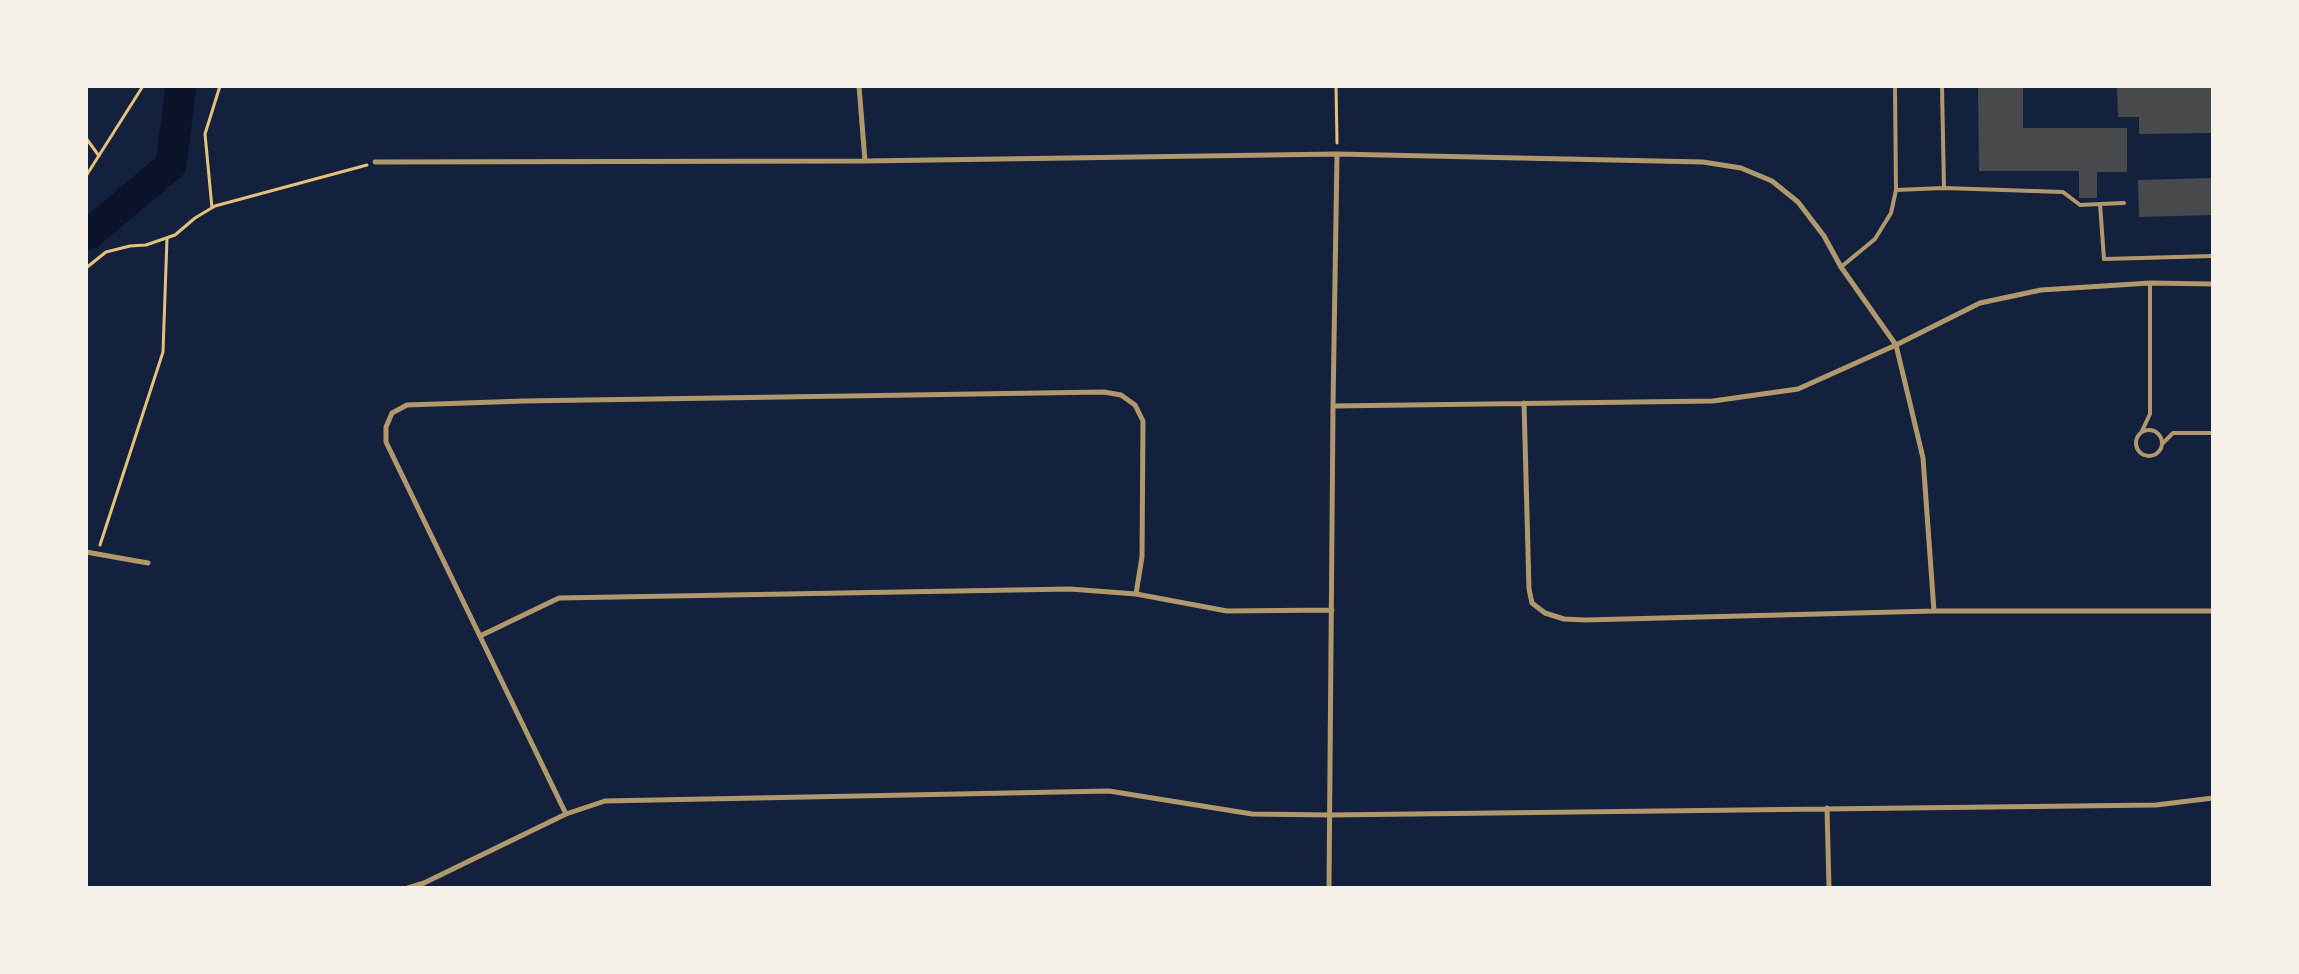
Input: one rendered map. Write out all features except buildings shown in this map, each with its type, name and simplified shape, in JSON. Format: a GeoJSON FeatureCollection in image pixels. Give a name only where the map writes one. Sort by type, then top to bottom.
{"type":"FeatureCollection","features":[{"type":"Feature","properties":{"kind":"street"},"geometry":{"type":"LineString","coordinates":[[859,86],[865,161]]}},
{"type":"Feature","properties":{"kind":"street"},"geometry":{"type":"LineString","coordinates":[[1329,888],[1333,406],[1338,154]]}},
{"type":"Feature","properties":{"kind":"street"},"geometry":{"type":"LineString","coordinates":[[375,162],[865,161],[1338,154],[1703,162],[1741,168],[1772,181],[1798,202],[1824,236],[1841,267],[1896,345],[1923,458],[1934,611]]}},
{"type":"Feature","properties":{"kind":"street"},"geometry":{"type":"LineString","coordinates":[[1333,406],[1713,401],[1798,389],[1896,345],[1980,303],[2041,290],[2150,283],[2213,284]]}},
{"type":"Feature","properties":{"kind":"street"},"geometry":{"type":"LineString","coordinates":[[566,814],[386,442],[386,427],[392,413],[407,405],[524,401],[1026,393],[1104,392],[1121,395],[1135,405],[1144,421],[1142,557],[1136,594]]}},
{"type":"Feature","properties":{"kind":"street"},"geometry":{"type":"LineString","coordinates":[[1524,404],[1529,588],[1532,603],[1545,613],[1564,619],[1934,611],[2213,611]]}},
{"type":"Feature","properties":{"kind":"street"},"geometry":{"type":"LineString","coordinates":[[86,552],[148,563]]}},
{"type":"Feature","properties":{"kind":"street"},"geometry":{"type":"LineString","coordinates":[[480,636],[559,598],[1070,589],[1136,594],[1227,611],[1332,610]]}},
{"type":"Feature","properties":{"kind":"street"},"geometry":{"type":"LineString","coordinates":[[408,888],[426,885],[566,814],[605,801],[1108,791],[1252,814],[1329,815],[2156,804],[2213,798]]}},
{"type":"Feature","properties":{"kind":"street"},"geometry":{"type":"LineString","coordinates":[[1827,808],[1829,888]]}},
{"type":"Feature","properties":{"kind":"lane"},"geometry":{"type":"LineString","coordinates":[[1841,267],[1875,239],[1891,213],[1896,190],[1895,86]]}},
{"type":"Feature","properties":{"kind":"lane"},"geometry":{"type":"LineString","coordinates":[[1942,86],[1944,188]]}},
{"type":"Feature","properties":{"kind":"lane"},"geometry":{"type":"LineString","coordinates":[[1896,190],[1944,188],[2063,192],[2080,205],[2124,203]]}},
{"type":"Feature","properties":{"kind":"lane"},"geometry":{"type":"LineString","coordinates":[[2100,204],[2104,259],[2213,256]]}},
{"type":"Feature","properties":{"kind":"lane"},"geometry":{"type":"LineString","coordinates":[[2150,283],[2150,414],[2135,441],[2140,453],[2145,456],[2155,455],[2162,444],[2173,433],[2213,433]]}},
{"type":"Feature","properties":{"kind":"lane"},"geometry":{"type":"LineString","coordinates":[[2142,431],[2154,431],[2159,435],[2162,444]]}},
{"type":"Feature","properties":{"kind":"path"},"geometry":{"type":"LineString","coordinates":[[86,176],[143,86]]}},
{"type":"Feature","properties":{"kind":"path"},"geometry":{"type":"LineString","coordinates":[[212,208],[205,134],[220,86]]}},
{"type":"Feature","properties":{"kind":"path"},"geometry":{"type":"LineString","coordinates":[[1336,86],[1338,154]]}},
{"type":"Feature","properties":{"kind":"path"},"geometry":{"type":"LineString","coordinates":[[86,138],[99,156]]}},
{"type":"Feature","properties":{"kind":"path"},"geometry":{"type":"LineString","coordinates":[[86,268],[106,252],[130,246],[146,245],[175,236],[195,218],[212,208],[375,162]]}},
{"type":"Feature","properties":{"kind":"path"},"geometry":{"type":"LineString","coordinates":[[97,553],[163,352],[167,238]]}},
{"type":"Feature","properties":{"kind":"waterway"},"geometry":{"type":"LineString","coordinates":[[86,232],[89,234],[171,165],[181,86]]}}]}
